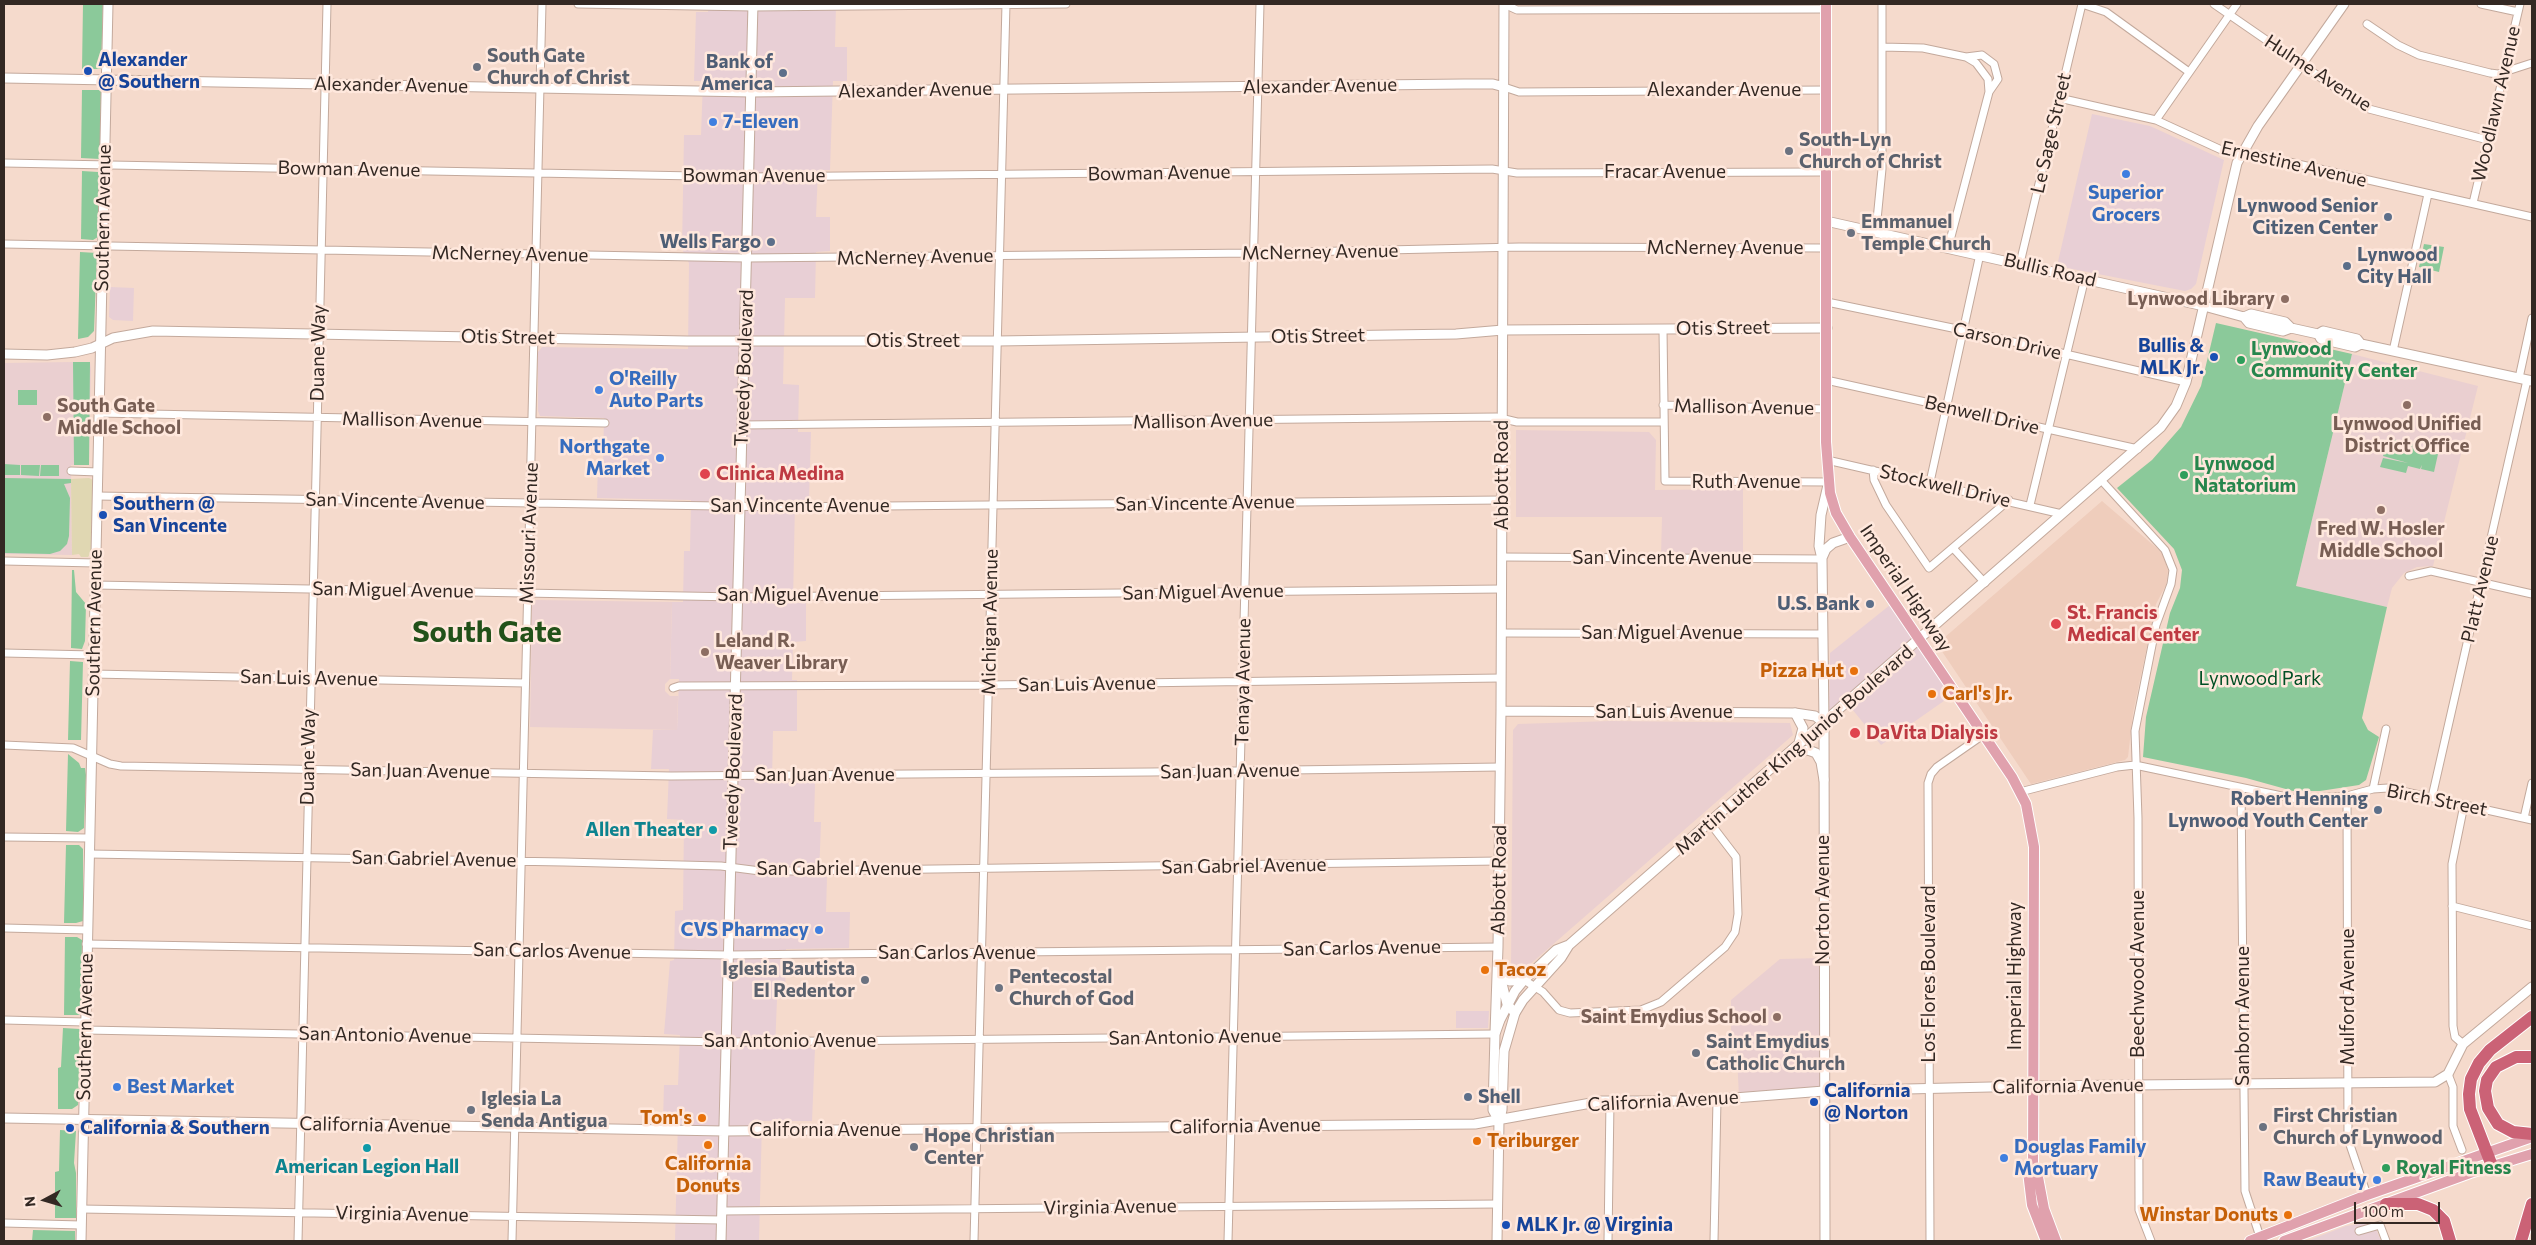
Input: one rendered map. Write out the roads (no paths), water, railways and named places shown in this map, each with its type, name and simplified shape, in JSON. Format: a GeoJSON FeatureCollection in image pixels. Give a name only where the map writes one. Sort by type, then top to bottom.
{"type":"FeatureCollection","features":[{"type":"Feature","properties":{"kind":"highway"},"geometry":{"type":"LineString","coordinates":[[2492,1166],[2470,1109],[2471,1079],[2479,1063],[2490,1050],[2532,1017]]}},
{"type":"Feature","properties":{"kind":"highway"},"geometry":{"type":"LineString","coordinates":[[2532,1057],[2516,1057],[2496,1068],[2488,1080],[2485,1091],[2488,1108],[2498,1124],[2513,1132],[2532,1135]]}},
{"type":"Feature","properties":{"kind":"highway"},"geometry":{"type":"LineString","coordinates":[[2386,1204],[2418,1204],[2433,1210],[2444,1221],[2450,1241]]}},
{"type":"Feature","properties":{"kind":"highway"},"geometry":{"type":"LineString","coordinates":[[2521,1241],[2532,1206]]}},
{"type":"Feature","properties":{"kind":"main road","name":"Southern Avenue"},"geometry":{"type":"LineString","coordinates":[[81,1241],[108,4]]}},
{"type":"Feature","properties":{"kind":"main road","name":"Abbott Road"},"geometry":{"type":"LineString","coordinates":[[1495,1034],[1501,712],[1504,4]]}},
{"type":"Feature","properties":{"kind":"main road","name":"Martin Luther King Junior Boulevard"},"geometry":{"type":"LineString","coordinates":[[1497,1241],[1499,1121],[1502,1110],[1504,1050],[1515,1013],[1535,986],[1561,958],[1569,945],[2102,481],[2138,449],[2169,417],[2186,382],[2228,197],[2242,153],[2263,118],[2344,4]]}},
{"type":"Feature","properties":{"kind":"main road","name":"Tweedy Boulevard"},"geometry":{"type":"LineString","coordinates":[[721,1241],[753,5]]}},
{"type":"Feature","properties":{"kind":"main road","name":"Imperial Highway"},"geometry":{"type":"LineString","coordinates":[[1826,6],[1826,460],[1828,482],[1836,513],[1850,537],[2012,777],[2030,817],[2034,847],[2033,1168],[2037,1172],[2044,1209],[2056,1241]]}},
{"type":"Feature","properties":{"kind":"main road","name":"Alexander Avenue"},"geometry":{"type":"LineString","coordinates":[[4,78],[751,92],[1493,84],[1504,87]]}},
{"type":"Feature","properties":{"kind":"main road","name":"Bullis Road"},"geometry":{"type":"LineString","coordinates":[[1826,221],[1876,230],[2204,306],[2244,317],[2249,323],[2283,330],[2291,328],[2318,334],[2321,339],[2355,347],[2361,344],[2526,380]]}},
{"type":"Feature","properties":{"kind":"main road","name":"Otis Street"},"geometry":{"type":"LineString","coordinates":[[4,354],[61,354],[92,348],[112,338],[142,331],[744,341],[998,341],[1456,334],[1503,330],[1827,328]]}},
{"type":"Feature","properties":{"kind":"main road","name":"Norton Avenue"},"geometry":{"type":"LineString","coordinates":[[1825,1241],[1824,723],[1822,559],[1819,546],[1821,515],[1828,482]]}},
{"type":"Feature","properties":{"kind":"main road"},"geometry":{"type":"LineString","coordinates":[[1822,559],[1826,549],[1833,543],[1850,537]]}},
{"type":"Feature","properties":{"kind":"main road","name":"San Luis Avenue"},"geometry":{"type":"LineString","coordinates":[[1501,712],[1795,713],[1815,716],[1824,723]]}},
{"type":"Feature","properties":{"kind":"main road"},"geometry":{"type":"LineString","coordinates":[[1795,713],[1802,728],[1798,745]]}},
{"type":"Feature","properties":{"kind":"main road"},"geometry":{"type":"LineString","coordinates":[[1785,757],[1803,750],[1813,751],[1821,762],[1824,780]]}},
{"type":"Feature","properties":{"kind":"main road","name":"Martin Luther King Junior Boulevard"},"geometry":{"type":"LineString","coordinates":[[1499,1121],[1493,1110],[1495,1034],[1507,1004],[1524,980],[1556,950],[1569,945]]}},
{"type":"Feature","properties":{"kind":"main road","name":"Abbott Road"},"geometry":{"type":"LineString","coordinates":[[1498,947],[1500,976],[1507,1004],[1515,1013]]}},
{"type":"Feature","properties":{"kind":"main road"},"geometry":{"type":"LineString","coordinates":[[1500,976],[1510,981],[1524,980]]}},
{"type":"Feature","properties":{"kind":"main road"},"geometry":{"type":"LineString","coordinates":[[2448,1074],[2464,1044],[2532,987]]}},
{"type":"Feature","properties":{"kind":"main road","name":"California Avenue"},"geometry":{"type":"LineString","coordinates":[[4,1118],[724,1131],[1475,1124],[1610,1101],[1717,1100],[1824,1091],[2032,1086],[2427,1083],[2438,1081],[2448,1074]]}},
{"type":"Feature","properties":{"kind":"main road"},"geometry":{"type":"LineString","coordinates":[[2250,1241],[2261,1239],[2367,1195],[2532,1135]]}},
{"type":"Feature","properties":{"kind":"main road"},"geometry":{"type":"LineString","coordinates":[[2284,1241],[2492,1166],[2532,1154]]}},
{"type":"Feature","properties":{"kind":"main road","name":"Imperial Highway"},"geometry":{"type":"LineString","coordinates":[[2033,1168],[2028,1172],[2032,1205],[2046,1241]]}},
{"type":"Feature","properties":{"kind":"street","name":"Duane Way"},"geometry":{"type":"LineString","coordinates":[[298,1241],[327,4]]}},
{"type":"Feature","properties":{"kind":"street","name":"Missouri Avenue"},"geometry":{"type":"LineString","coordinates":[[512,1241],[542,4]]}},
{"type":"Feature","properties":{"kind":"street"},"geometry":{"type":"LineString","coordinates":[[578,4],[1066,4]]}},
{"type":"Feature","properties":{"kind":"street","name":"Michigan Avenue"},"geometry":{"type":"LineString","coordinates":[[974,1241],[1006,4]]}},
{"type":"Feature","properties":{"kind":"street","name":"Tenaya Avenue"},"geometry":{"type":"LineString","coordinates":[[1228,1241],[1235,1037],[1247,502],[1251,421],[1260,4]]}},
{"type":"Feature","properties":{"kind":"street"},"geometry":{"type":"LineString","coordinates":[[1504,4],[1517,10],[1826,6]]}},
{"type":"Feature","properties":{"kind":"street"},"geometry":{"type":"LineString","coordinates":[[1876,230],[1881,185],[1882,4]]}},
{"type":"Feature","properties":{"kind":"street"},"geometry":{"type":"LineString","coordinates":[[2082,4],[2106,12],[2189,72]]}},
{"type":"Feature","properties":{"kind":"street","name":"Le Sage Street"},"geometry":{"type":"LineString","coordinates":[[2020,263],[2082,4]]}},
{"type":"Feature","properties":{"kind":"street","name":"Hulme Avenue"},"geometry":{"type":"LineString","coordinates":[[2214,4],[2369,109],[2488,140]]}},
{"type":"Feature","properties":{"kind":"street"},"geometry":{"type":"LineString","coordinates":[[2156,120],[2237,4]]}},
{"type":"Feature","properties":{"kind":"street"},"geometry":{"type":"LineString","coordinates":[[2481,4],[2518,12]]}},
{"type":"Feature","properties":{"kind":"street","name":"Woodlawn Avenue"},"geometry":{"type":"LineString","coordinates":[[2473,203],[2520,4]]}},
{"type":"Feature","properties":{"kind":"street"},"geometry":{"type":"LineString","coordinates":[[2367,24],[2398,46],[2419,55],[2490,73],[2503,72],[2532,63]]}},
{"type":"Feature","properties":{"kind":"street"},"geometry":{"type":"LineString","coordinates":[[1882,47],[1923,48],[1966,57],[1982,55],[1994,64],[1998,79],[1989,92]]}},
{"type":"Feature","properties":{"kind":"street"},"geometry":{"type":"LineString","coordinates":[[1948,248],[1989,92],[1988,79],[1983,70],[1966,57]]}},
{"type":"Feature","properties":{"kind":"street","name":"Alexander Avenue"},"geometry":{"type":"LineString","coordinates":[[1504,87],[1519,92],[1826,90]]}},
{"type":"Feature","properties":{"kind":"street","name":"Ernestine Avenue"},"geometry":{"type":"LineString","coordinates":[[2060,98],[2156,120],[2228,153],[2242,153],[2532,217]]}},
{"type":"Feature","properties":{"kind":"street","name":"Bowman Avenue"},"geometry":{"type":"LineString","coordinates":[[4,163],[749,177],[1504,171]]}},
{"type":"Feature","properties":{"kind":"street","name":"Fracar Avenue"},"geometry":{"type":"LineString","coordinates":[[1504,171],[1826,172]]}},
{"type":"Feature","properties":{"kind":"street"},"geometry":{"type":"LineString","coordinates":[[2393,351],[2428,194]]}},
{"type":"Feature","properties":{"kind":"street","name":"McNerney Avenue"},"geometry":{"type":"LineString","coordinates":[[4,244],[746,258],[1254,253],[1503,248],[1826,248]]}},
{"type":"Feature","properties":{"kind":"street"},"geometry":{"type":"LineString","coordinates":[[1930,482],[1945,406],[1980,254]]}},
{"type":"Feature","properties":{"kind":"street"},"geometry":{"type":"LineString","coordinates":[[2030,505],[2085,278]]}},
{"type":"Feature","properties":{"kind":"street","name":"Carson Drive"},"geometry":{"type":"LineString","coordinates":[[1827,302],[1962,330],[2186,382]]}},
{"type":"Feature","properties":{"kind":"street","name":"Platt Avenue"},"geometry":{"type":"LineString","coordinates":[[2432,797],[2526,380],[2532,318]]}},
{"type":"Feature","properties":{"kind":"street"},"geometry":{"type":"LineString","coordinates":[[1663,329],[1663,422]]}},
{"type":"Feature","properties":{"kind":"street","name":"Benwell Drive"},"geometry":{"type":"LineString","coordinates":[[1826,380],[2138,449]]}},
{"type":"Feature","properties":{"kind":"street","name":"Mallison Avenue"},"geometry":{"type":"LineString","coordinates":[[1663,405],[1826,409]]}},
{"type":"Feature","properties":{"kind":"street","name":"Mallison Avenue"},"geometry":{"type":"LineString","coordinates":[[98,413],[316,419],[605,423]]}},
{"type":"Feature","properties":{"kind":"street","name":"Mallison Avenue"},"geometry":{"type":"LineString","coordinates":[[742,425],[1503,419],[1517,422],[1663,422]]}},
{"type":"Feature","properties":{"kind":"street","name":"Ruth Avenue"},"geometry":{"type":"LineString","coordinates":[[1663,422],[1665,480],[1828,482]]}},
{"type":"Feature","properties":{"kind":"street","name":"Stockwell Drive"},"geometry":{"type":"LineString","coordinates":[[1826,460],[2009,500],[2062,514]]}},
{"type":"Feature","properties":{"kind":"street"},"geometry":{"type":"LineString","coordinates":[[1874,470],[1874,480],[1886,505],[1929,568],[2009,500]]}},
{"type":"Feature","properties":{"kind":"street"},"geometry":{"type":"LineString","coordinates":[[71,471],[98,472]]}},
{"type":"Feature","properties":{"kind":"street","name":"Beechwood Avenue"},"geometry":{"type":"LineString","coordinates":[[2102,481],[2165,550],[2173,570],[2171,584],[2156,625],[2137,714],[2139,1210],[2151,1241]]}},
{"type":"Feature","properties":{"kind":"street","name":"San Vincente Avenue"},"geometry":{"type":"LineString","coordinates":[[97,496],[740,507],[1502,500]]}},
{"type":"Feature","properties":{"kind":"street"},"geometry":{"type":"LineString","coordinates":[[1953,548],[1984,583]]}},
{"type":"Feature","properties":{"kind":"street","name":"San Vincente Avenue"},"geometry":{"type":"LineString","coordinates":[[1502,557],[1822,559]]}},
{"type":"Feature","properties":{"kind":"street"},"geometry":{"type":"LineString","coordinates":[[4,561],[96,563]]}},
{"type":"Feature","properties":{"kind":"street"},"geometry":{"type":"LineString","coordinates":[[2409,576],[2430,571],[2532,594]]}},
{"type":"Feature","properties":{"kind":"street","name":"San Miguel Avenue"},"geometry":{"type":"LineString","coordinates":[[95,585],[738,596],[1502,589]]}},
{"type":"Feature","properties":{"kind":"street","name":"San Miguel Avenue"},"geometry":{"type":"LineString","coordinates":[[1501,633],[1822,634]]}},
{"type":"Feature","properties":{"kind":"street"},"geometry":{"type":"LineString","coordinates":[[4,653],[93,655]]}},
{"type":"Feature","properties":{"kind":"street","name":"San Luis Avenue"},"geometry":{"type":"LineString","coordinates":[[93,674],[525,682]]}},
{"type":"Feature","properties":{"kind":"street","name":"San Luis Avenue"},"geometry":{"type":"LineString","coordinates":[[673,688],[1501,678]]}},
{"type":"Feature","properties":{"kind":"street"},"geometry":{"type":"LineString","coordinates":[[2373,789],[2386,729]]}},
{"type":"Feature","properties":{"kind":"street","name":"Los Flores Boulevard"},"geometry":{"type":"LineString","coordinates":[[1930,1241],[1928,783],[1931,774],[1937,767],[1983,735]]}},
{"type":"Feature","properties":{"kind":"street","name":"San Juan Avenue"},"geometry":{"type":"LineString","coordinates":[[4,745],[64,747],[91,755],[110,764],[121,766],[523,773],[733,776],[1500,767]]}},
{"type":"Feature","properties":{"kind":"street","name":"Birch Street"},"geometry":{"type":"LineString","coordinates":[[2020,792],[2136,764],[2296,799],[2347,796],[2373,789],[2388,788],[2532,820]]}},
{"type":"Feature","properties":{"kind":"street"},"geometry":{"type":"LineString","coordinates":[[2524,818],[2532,783]]}},
{"type":"Feature","properties":{"kind":"street","name":"Sanborn Avenue"},"geometry":{"type":"LineString","coordinates":[[2241,788],[2244,1191],[2261,1239]]}},
{"type":"Feature","properties":{"kind":"street","name":"Mulford Avenue"},"geometry":{"type":"LineString","coordinates":[[2347,796],[2348,1139],[2367,1195]]}},
{"type":"Feature","properties":{"kind":"street"},"geometry":{"type":"LineString","coordinates":[[2464,804],[2452,857],[2453,1026],[2455,1037],[2464,1044]]}},
{"type":"Feature","properties":{"kind":"street"},"geometry":{"type":"LineString","coordinates":[[1524,980],[1535,986],[1564,1012],[1641,1010],[1661,1002],[1732,940],[1738,923],[1737,862],[1733,851],[1710,823]]}},
{"type":"Feature","properties":{"kind":"street"},"geometry":{"type":"LineString","coordinates":[[4,837],[89,838]]}},
{"type":"Feature","properties":{"kind":"street","name":"San Gabriel Avenue"},"geometry":{"type":"LineString","coordinates":[[89,854],[521,861],[730,867],[794,871],[1499,861]]}},
{"type":"Feature","properties":{"kind":"street"},"geometry":{"type":"LineString","coordinates":[[2452,906],[2532,926]]}},
{"type":"Feature","properties":{"kind":"street"},"geometry":{"type":"LineString","coordinates":[[4,928],[87,930]]}},
{"type":"Feature","properties":{"kind":"street","name":"San Carlos Avenue"},"geometry":{"type":"LineString","coordinates":[[86,944],[304,946],[728,955],[1498,947]]}},
{"type":"Feature","properties":{"kind":"street","name":"San Antonio Avenue"},"geometry":{"type":"LineString","coordinates":[[4,1020],[85,1026],[302,1033],[726,1042],[1495,1034]]}},
{"type":"Feature","properties":{"kind":"street"},"geometry":{"type":"LineString","coordinates":[[2448,1074],[2454,1087],[2453,1126],[2462,1150]]}},
{"type":"Feature","properties":{"kind":"street"},"geometry":{"type":"LineString","coordinates":[[1714,1241],[1717,1100]]}},
{"type":"Feature","properties":{"kind":"street"},"geometry":{"type":"LineString","coordinates":[[1608,1241],[1610,1101]]}},
{"type":"Feature","properties":{"kind":"street","name":"Virginia Avenue"},"geometry":{"type":"LineString","coordinates":[[81,1209],[513,1216],[722,1216],[974,1209],[1498,1204]]}},
{"type":"Feature","properties":{"kind":"street"},"geometry":{"type":"LineString","coordinates":[[4,1223],[81,1224]]}},
{"type":"Feature","properties":{"kind":"street"},"geometry":{"type":"LineString","coordinates":[[2359,1232],[2380,1225],[2386,1241]]}},
{"type":"Feature","properties":{"kind":"place","name":"South Gate Church of Christ"},"geometry":{"type":"Point","coordinates":[477,67]}},
{"type":"Feature","properties":{"kind":"place","name":"Alexander @ Southern"},"geometry":{"type":"Point","coordinates":[88,71]}},
{"type":"Feature","properties":{"kind":"place","name":"Bank of America"},"geometry":{"type":"Point","coordinates":[783,73]}},
{"type":"Feature","properties":{"kind":"place","name":"7-Eleven"},"geometry":{"type":"Point","coordinates":[713,122]}},
{"type":"Feature","properties":{"kind":"place","name":"South-Lyn Church of Christ"},"geometry":{"type":"Point","coordinates":[1789,151]}},
{"type":"Feature","properties":{"kind":"place","name":"Superior Grocers"},"geometry":{"type":"Point","coordinates":[2126,174]}},
{"type":"Feature","properties":{"kind":"place","name":"Lynwood Senior Citizen Center"},"geometry":{"type":"Point","coordinates":[2388,217]}},
{"type":"Feature","properties":{"kind":"place","name":"Emmanuel Temple Church"},"geometry":{"type":"Point","coordinates":[1851,233]}},
{"type":"Feature","properties":{"kind":"place","name":"Wells Fargo"},"geometry":{"type":"Point","coordinates":[771,242]}},
{"type":"Feature","properties":{"kind":"place","name":"Lynwood City Hall"},"geometry":{"type":"Point","coordinates":[2347,266]}},
{"type":"Feature","properties":{"kind":"place","name":"Lynwood Library"},"geometry":{"type":"Point","coordinates":[2285,299]}},
{"type":"Feature","properties":{"kind":"place","name":"Bullis & MLK Jr."},"geometry":{"type":"Point","coordinates":[2214,357]}},
{"type":"Feature","properties":{"kind":"place","name":"Lynwood Community Center"},"geometry":{"type":"Point","coordinates":[2241,360]}},
{"type":"Feature","properties":{"kind":"place","name":"O'Reilly Auto Parts"},"geometry":{"type":"Point","coordinates":[599,390]}},
{"type":"Feature","properties":{"kind":"place","name":"Lynwood Unified District Office"},"geometry":{"type":"Point","coordinates":[2407,405]}},
{"type":"Feature","properties":{"kind":"place","name":"South Gate Middle School"},"geometry":{"type":"Point","coordinates":[47,417]}},
{"type":"Feature","properties":{"kind":"place","name":"Northgate Market"},"geometry":{"type":"Point","coordinates":[660,458]}},
{"type":"Feature","properties":{"kind":"place","name":"Clinica Medina"},"geometry":{"type":"Point","coordinates":[705,474]}},
{"type":"Feature","properties":{"kind":"place","name":"Lynwood Natatorium"},"geometry":{"type":"Point","coordinates":[2184,475]}},
{"type":"Feature","properties":{"kind":"place","name":"Fred W. Hosler Middle School"},"geometry":{"type":"Point","coordinates":[2381,510]}},
{"type":"Feature","properties":{"kind":"place","name":"Southern @ San Vincente"},"geometry":{"type":"Point","coordinates":[103,515]}},
{"type":"Feature","properties":{"kind":"place","name":"U.S. Bank"},"geometry":{"type":"Point","coordinates":[1870,604]}},
{"type":"Feature","properties":{"kind":"place","name":"St. Francis Medical Center"},"geometry":{"type":"Point","coordinates":[2056,624]}},
{"type":"Feature","properties":{"kind":"place","name":"Leland R. Weaver Library"},"geometry":{"type":"Point","coordinates":[705,652]}},
{"type":"Feature","properties":{"kind":"place","name":"Pizza Hut"},"geometry":{"type":"Point","coordinates":[1854,671]}},
{"type":"Feature","properties":{"kind":"place","name":"Carl's Jr."},"geometry":{"type":"Point","coordinates":[1932,694]}},
{"type":"Feature","properties":{"kind":"place","name":"DaVita Dialysis"},"geometry":{"type":"Point","coordinates":[1855,733]}},
{"type":"Feature","properties":{"kind":"place","name":"Robert Henning Lynwood Youth Center"},"geometry":{"type":"Point","coordinates":[2378,810]}},
{"type":"Feature","properties":{"kind":"place","name":"Allen Theater"},"geometry":{"type":"Point","coordinates":[713,830]}},
{"type":"Feature","properties":{"kind":"place","name":"CVS Pharmacy"},"geometry":{"type":"Point","coordinates":[819,930]}},
{"type":"Feature","properties":{"kind":"place","name":"Tacoz"},"geometry":{"type":"Point","coordinates":[1485,970]}},
{"type":"Feature","properties":{"kind":"place","name":"Iglesia Bautista El Redentor"},"geometry":{"type":"Point","coordinates":[865,980]}},
{"type":"Feature","properties":{"kind":"place","name":"Pentecostal Church of God"},"geometry":{"type":"Point","coordinates":[999,988]}},
{"type":"Feature","properties":{"kind":"place","name":"Saint Emydius School"},"geometry":{"type":"Point","coordinates":[1777,1017]}},
{"type":"Feature","properties":{"kind":"place","name":"Saint Emydius Catholic Church"},"geometry":{"type":"Point","coordinates":[1696,1053]}},
{"type":"Feature","properties":{"kind":"place","name":"Best Market"},"geometry":{"type":"Point","coordinates":[117,1087]}},
{"type":"Feature","properties":{"kind":"place","name":"Shell"},"geometry":{"type":"Point","coordinates":[1468,1097]}},
{"type":"Feature","properties":{"kind":"place","name":"California @ Norton"},"geometry":{"type":"Point","coordinates":[1814,1102]}},
{"type":"Feature","properties":{"kind":"place","name":"Iglesia La Senda Antigua"},"geometry":{"type":"Point","coordinates":[471,1110]}},
{"type":"Feature","properties":{"kind":"place","name":"Tom's"},"geometry":{"type":"Point","coordinates":[702,1118]}},
{"type":"Feature","properties":{"kind":"place","name":"First Christian Church of Lynwood"},"geometry":{"type":"Point","coordinates":[2263,1127]}},
{"type":"Feature","properties":{"kind":"place","name":"California & Southern"},"geometry":{"type":"Point","coordinates":[70,1128]}},
{"type":"Feature","properties":{"kind":"place","name":"Teriburger"},"geometry":{"type":"Point","coordinates":[1477,1141]}},
{"type":"Feature","properties":{"kind":"place","name":"California Donuts"},"geometry":{"type":"Point","coordinates":[708,1145]}},
{"type":"Feature","properties":{"kind":"place","name":"Hope Christian Center"},"geometry":{"type":"Point","coordinates":[914,1147]}},
{"type":"Feature","properties":{"kind":"place","name":"American Legion Hall"},"geometry":{"type":"Point","coordinates":[367,1148]}},
{"type":"Feature","properties":{"kind":"place","name":"Douglas Family Mortuary"},"geometry":{"type":"Point","coordinates":[2004,1158]}},
{"type":"Feature","properties":{"kind":"place","name":"Royal Fitness"},"geometry":{"type":"Point","coordinates":[2386,1168]}},
{"type":"Feature","properties":{"kind":"place","name":"Raw Beauty"},"geometry":{"type":"Point","coordinates":[2377,1180]}},
{"type":"Feature","properties":{"kind":"place","name":"Winstar Donuts"},"geometry":{"type":"Point","coordinates":[2288,1215]}},
{"type":"Feature","properties":{"kind":"place","name":"MLK Jr. @ Virginia"},"geometry":{"type":"Point","coordinates":[1506,1225]}},
{"type":"Feature","properties":{"kind":"district","name":"South Gate"},"geometry":{"type":"Point","coordinates":[487,632]}},
{"type":"Feature","properties":{"kind":"park label","name":"Lynwood Park"},"geometry":{"type":"Point","coordinates":[2260,679]}}]}
